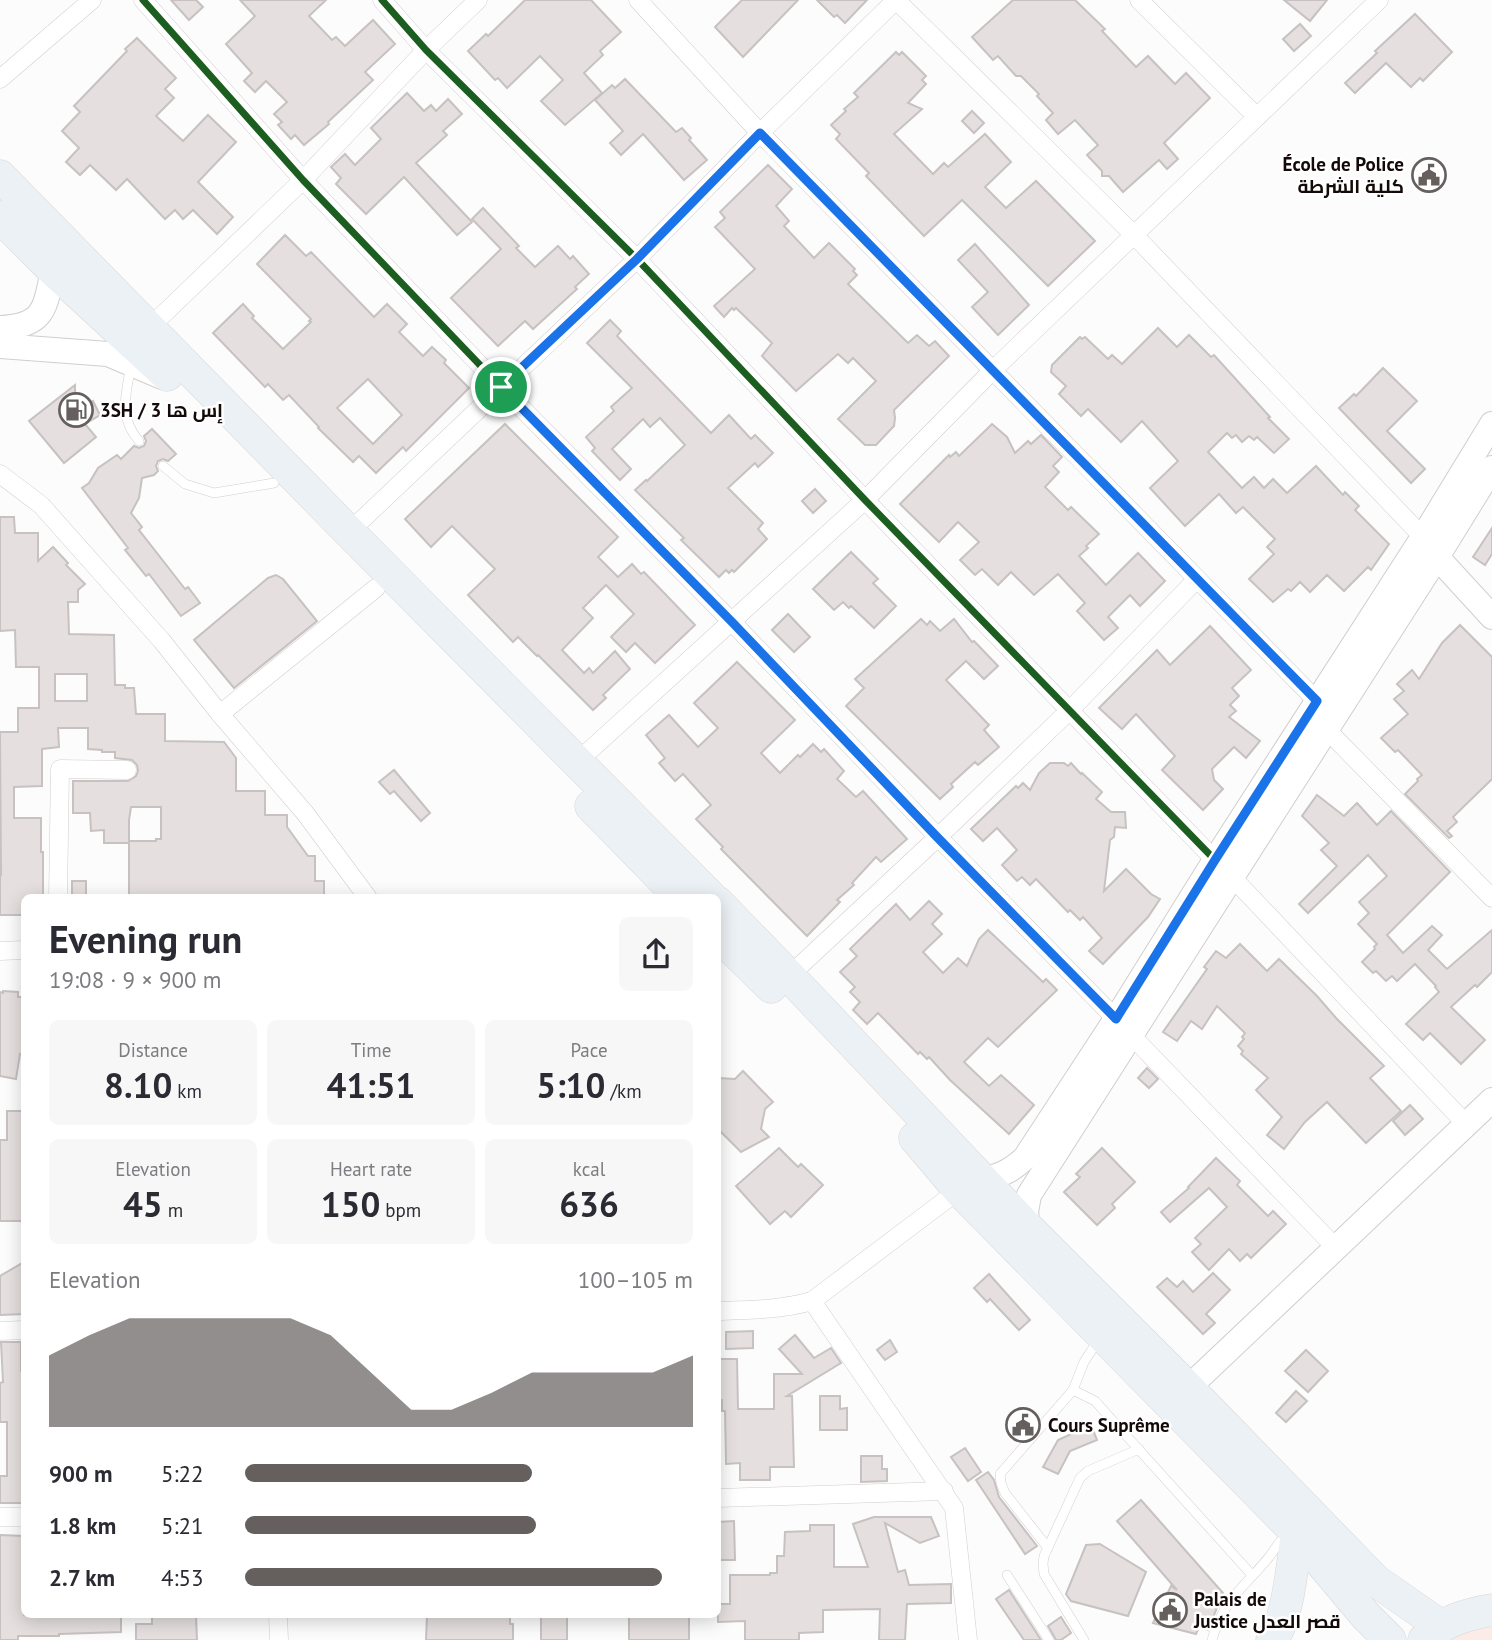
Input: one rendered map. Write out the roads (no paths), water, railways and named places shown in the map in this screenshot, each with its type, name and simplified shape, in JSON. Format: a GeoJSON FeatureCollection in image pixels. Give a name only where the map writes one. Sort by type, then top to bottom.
{"type":"FeatureCollection","features":[{"type":"Feature","properties":{"kind":"highway"},"geometry":{"type":"LineString","coordinates":[[0,176],[708,894]]}},
{"type":"Feature","properties":{"kind":"highway"},"geometry":{"type":"LineString","coordinates":[[0,217],[53,270],[177,384],[677,894]]}},
{"type":"Feature","properties":{"kind":"highway"},"geometry":{"type":"LineString","coordinates":[[721,906],[789,976],[1102,1335],[1294,1531],[1366,1616],[1390,1640]]}},
{"type":"Feature","properties":{"kind":"highway"},"geometry":{"type":"LineString","coordinates":[[721,942],[846,1058],[971,1185],[1028,1228],[1376,1581],[1432,1633],[1466,1614],[1492,1610]]}},
{"type":"Feature","properties":{"kind":"highway"},"geometry":{"type":"LineString","coordinates":[[1272,1640],[1285,1608],[1294,1531]]}},
{"type":"Feature","properties":{"kind":"street"},"geometry":{"type":"LineString","coordinates":[[0,79],[92,0]]}},
{"type":"Feature","properties":{"kind":"street"},"geometry":{"type":"LineString","coordinates":[[143,0],[303,180],[1336,1248]]}},
{"type":"Feature","properties":{"kind":"street"},"geometry":{"type":"LineString","coordinates":[[382,0],[426,50],[637,259],[865,500],[1223,868],[1466,1124]]}},
{"type":"Feature","properties":{"kind":"street"},"geometry":{"type":"LineString","coordinates":[[149,328],[303,180],[426,50],[478,0]]}},
{"type":"Feature","properties":{"kind":"street"},"geometry":{"type":"LineString","coordinates":[[638,0],[760,133],[1317,701]]}},
{"type":"Feature","properties":{"kind":"street"},"geometry":{"type":"LineString","coordinates":[[349,532],[637,259],[760,133],[896,0],[1134,235],[1423,537]]}},
{"type":"Feature","properties":{"kind":"street"},"geometry":{"type":"LineString","coordinates":[[1139,0],[1257,117]]}},
{"type":"Feature","properties":{"kind":"street"},"geometry":{"type":"LineString","coordinates":[[577,762],[865,500],[993,370],[1379,0]]}},
{"type":"Feature","properties":{"kind":"street"},"geometry":{"type":"LineString","coordinates":[[0,328],[27,323],[40,315],[47,302],[53,270]]}},
{"type":"Feature","properties":{"kind":"street"},"geometry":{"type":"LineString","coordinates":[[0,346],[108,354],[177,384]]}},
{"type":"Feature","properties":{"kind":"street"},"geometry":{"type":"LineString","coordinates":[[1028,1228],[1026,1212],[1029,1195],[1124,1028],[1223,868],[1317,701],[1492,424]]}},
{"type":"Feature","properties":{"kind":"street"},"geometry":{"type":"LineString","coordinates":[[1223,868],[1327,730],[1492,468]]}},
{"type":"Feature","properties":{"kind":"street"},"geometry":{"type":"LineString","coordinates":[[0,474],[41,505],[163,641],[220,714],[305,813],[365,894]]}},
{"type":"Feature","properties":{"kind":"street"},"geometry":{"type":"LineString","coordinates":[[1437,558],[1492,617]]}},
{"type":"Feature","properties":{"kind":"street"},"geometry":{"type":"LineString","coordinates":[[789,976],[938,838],[1070,710],[1197,579]]}},
{"type":"Feature","properties":{"kind":"street"},"geometry":{"type":"LineString","coordinates":[[220,714],[376,588]]}},
{"type":"Feature","properties":{"kind":"street"},"geometry":{"type":"LineString","coordinates":[[1327,730],[1492,898]]}},
{"type":"Feature","properties":{"kind":"street"},"geometry":{"type":"LineString","coordinates":[[58,894],[60,769],[127,770]]}},
{"type":"Feature","properties":{"kind":"street"},"geometry":{"type":"LineString","coordinates":[[0,951],[21,950]]}},
{"type":"Feature","properties":{"kind":"street"},"geometry":{"type":"LineString","coordinates":[[721,1311],[768,1310],[812,1301],[971,1185],[998,1177],[1013,1169],[1025,1158],[1124,1028]]}},
{"type":"Feature","properties":{"kind":"street"},"geometry":{"type":"LineString","coordinates":[[1188,1388],[1492,1100]]}},
{"type":"Feature","properties":{"kind":"street"},"geometry":{"type":"LineString","coordinates":[[812,1301],[954,1508],[968,1640]]}},
{"type":"Feature","properties":{"kind":"street"},"geometry":{"type":"LineString","coordinates":[[0,1331],[21,1330]]}},
{"type":"Feature","properties":{"kind":"street"},"geometry":{"type":"LineString","coordinates":[[721,1498],[944,1491]]}},
{"type":"Feature","properties":{"kind":"street"},"geometry":{"type":"LineString","coordinates":[[0,1517],[21,1517]]}},
{"type":"Feature","properties":{"kind":"street"},"geometry":{"type":"LineString","coordinates":[[278,1618],[279,1640]]}},
{"type":"Feature","properties":{"kind":"lane"},"geometry":{"type":"LineString","coordinates":[[131,363],[125,405],[130,430],[139,441]]}},
{"type":"Feature","properties":{"kind":"lane"},"geometry":{"type":"LineString","coordinates":[[163,466],[185,484],[214,493],[274,483]]}},
{"type":"Feature","properties":{"kind":"lane"},"geometry":{"type":"LineString","coordinates":[[1048,1548],[1005,1493],[1000,1474],[1073,1390],[1084,1362],[1102,1335]]}},
{"type":"Feature","properties":{"kind":"lane"},"geometry":{"type":"LineString","coordinates":[[1073,1390],[1095,1401],[1252,1575]]}},
{"type":"Feature","properties":{"kind":"lane"},"geometry":{"type":"LineString","coordinates":[[1084,1640],[1044,1574],[1043,1564],[1080,1478],[1088,1471],[1139,1449]]}},
{"type":"Feature","properties":{"kind":"lane"},"geometry":{"type":"LineString","coordinates":[[1212,1640],[1230,1600],[1294,1531]]}},
{"type":"Feature","properties":{"kind":"lane"},"geometry":{"type":"LineString","coordinates":[[1007,1575],[1049,1640]]}},
{"type":"Feature","properties":{"kind":"place","name":"École de Police كلية الشرطة"},"geometry":{"type":"Point","coordinates":[1429,175]}},
{"type":"Feature","properties":{"kind":"place","name":"3SH / 3 إس ها"},"geometry":{"type":"Point","coordinates":[76,410]}},
{"type":"Feature","properties":{"kind":"place","name":"Cours Suprême"},"geometry":{"type":"Point","coordinates":[1023,1425]}},
{"type":"Feature","properties":{"kind":"place","name":"Palais de Justice قصر العدل"},"geometry":{"type":"Point","coordinates":[1170,1610]}}]}
